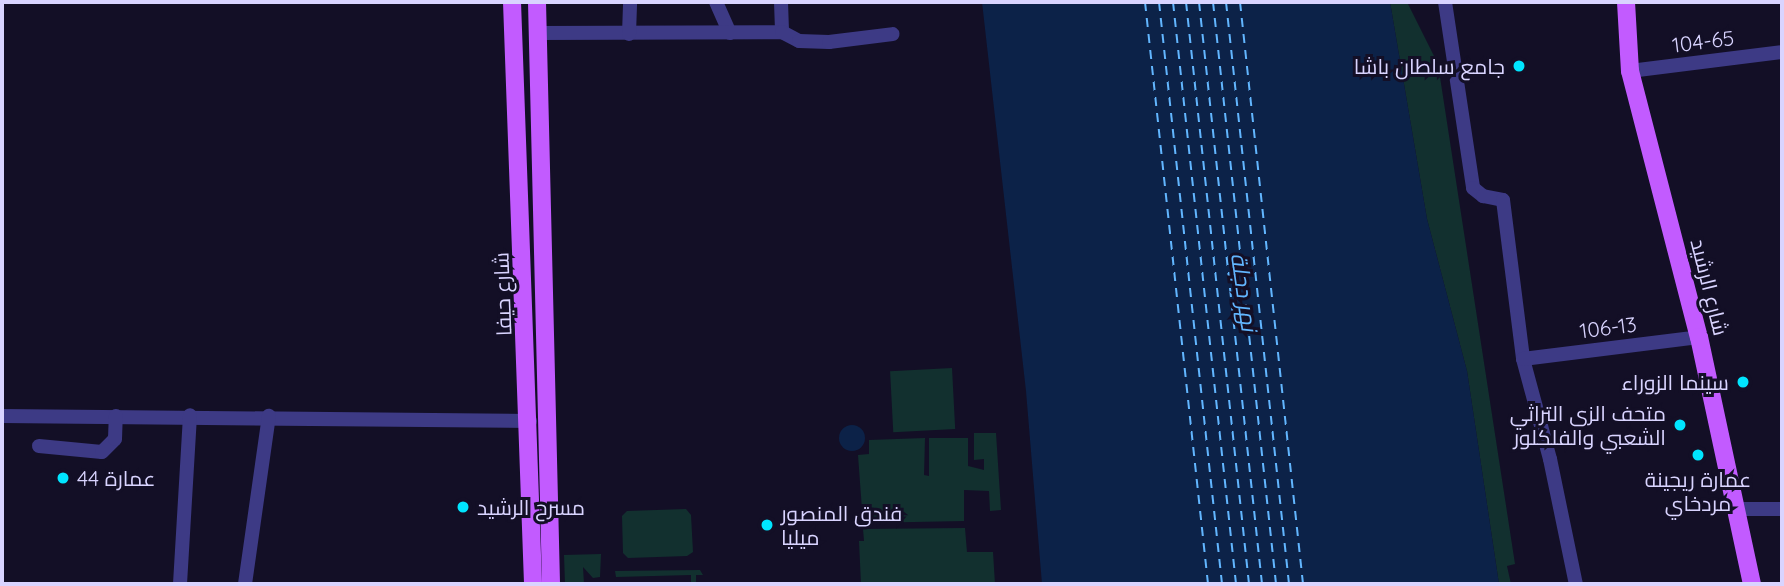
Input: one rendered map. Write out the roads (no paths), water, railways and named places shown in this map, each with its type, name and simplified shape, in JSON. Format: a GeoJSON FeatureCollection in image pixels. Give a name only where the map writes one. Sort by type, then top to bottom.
{"type":"FeatureCollection","features":[{"type":"Feature","properties":{"kind":"main road","name":"شارع حيفا"},"geometry":{"type":"LineString","coordinates":[[512,2],[530,421],[533,584]]}},
{"type":"Feature","properties":{"kind":"main road","name":"شارع حيفا"},"geometry":{"type":"LineString","coordinates":[[537,2],[551,584]]}},
{"type":"Feature","properties":{"kind":"main road","name":"شارع الرشيد"},"geometry":{"type":"LineString","coordinates":[[1626,2],[1630,71],[1699,337],[1752,584]]}},
{"type":"Feature","properties":{"kind":"street"},"geometry":{"type":"LineString","coordinates":[[629,2],[629,34]]}},
{"type":"Feature","properties":{"kind":"street"},"geometry":{"type":"LineString","coordinates":[[716,2],[730,33]]}},
{"type":"Feature","properties":{"kind":"street"},"geometry":{"type":"LineString","coordinates":[[781,2],[782,32]]}},
{"type":"Feature","properties":{"kind":"street"},"geometry":{"type":"LineString","coordinates":[[1445,2],[1473,188],[1483,196],[1503,200],[1523,359],[1576,584]]}},
{"type":"Feature","properties":{"kind":"street"},"geometry":{"type":"LineString","coordinates":[[538,33],[782,32],[799,41],[830,42],[893,34]]}},
{"type":"Feature","properties":{"kind":"street","name":"104-65"},"geometry":{"type":"LineString","coordinates":[[1630,71],[1782,52]]}},
{"type":"Feature","properties":{"kind":"street","name":"106-13"},"geometry":{"type":"LineString","coordinates":[[1523,359],[1699,337]]}},
{"type":"Feature","properties":{"kind":"street"},"geometry":{"type":"LineString","coordinates":[[2,416],[190,415],[530,421]]}},
{"type":"Feature","properties":{"kind":"street"},"geometry":{"type":"LineString","coordinates":[[180,584],[190,415]]}},
{"type":"Feature","properties":{"kind":"street"},"geometry":{"type":"LineString","coordinates":[[39,446],[102,452],[115,439],[116,416]]}},
{"type":"Feature","properties":{"kind":"street"},"geometry":{"type":"LineString","coordinates":[[245,584],[269,416]]}},
{"type":"Feature","properties":{"kind":"street"},"geometry":{"type":"LineString","coordinates":[[1738,509],[1782,509]]}},
{"type":"Feature","properties":{"kind":"water","name":"نهر دجلة"},"geometry":{"type":"Polygon","coordinates":[[[982,2],[1390,2],[1427,219],[1467,371],[1499,584],[1042,584],[1026,391],[982,2]]]}},
{"type":"Feature","properties":{"kind":"water"},"geometry":{"type":"Polygon","coordinates":[[[852,425],[862,428],[865,438],[862,448],[852,451],[842,448],[839,438],[842,428],[852,425]]]}},
{"type":"Feature","properties":{"kind":"place","name":"جامع سلطان باشا"},"geometry":{"type":"Point","coordinates":[1519,66]}},
{"type":"Feature","properties":{"kind":"place","name":"سينما الزوراء"},"geometry":{"type":"Point","coordinates":[1743,382]}},
{"type":"Feature","properties":{"kind":"place","name":"متحف الزي التراثي الشعبي والفلكلور"},"geometry":{"type":"Point","coordinates":[1680,425]}},
{"type":"Feature","properties":{"kind":"place","name":"عمارة ريجينة مردخاي"},"geometry":{"type":"Point","coordinates":[1698,455]}},
{"type":"Feature","properties":{"kind":"place","name":"عمارة 44"},"geometry":{"type":"Point","coordinates":[63,478]}},
{"type":"Feature","properties":{"kind":"place","name":"مسرح الرشيد"},"geometry":{"type":"Point","coordinates":[463,507]}},
{"type":"Feature","properties":{"kind":"place","name":"فندق المنصور ميليا"},"geometry":{"type":"Point","coordinates":[767,525]}}]}
